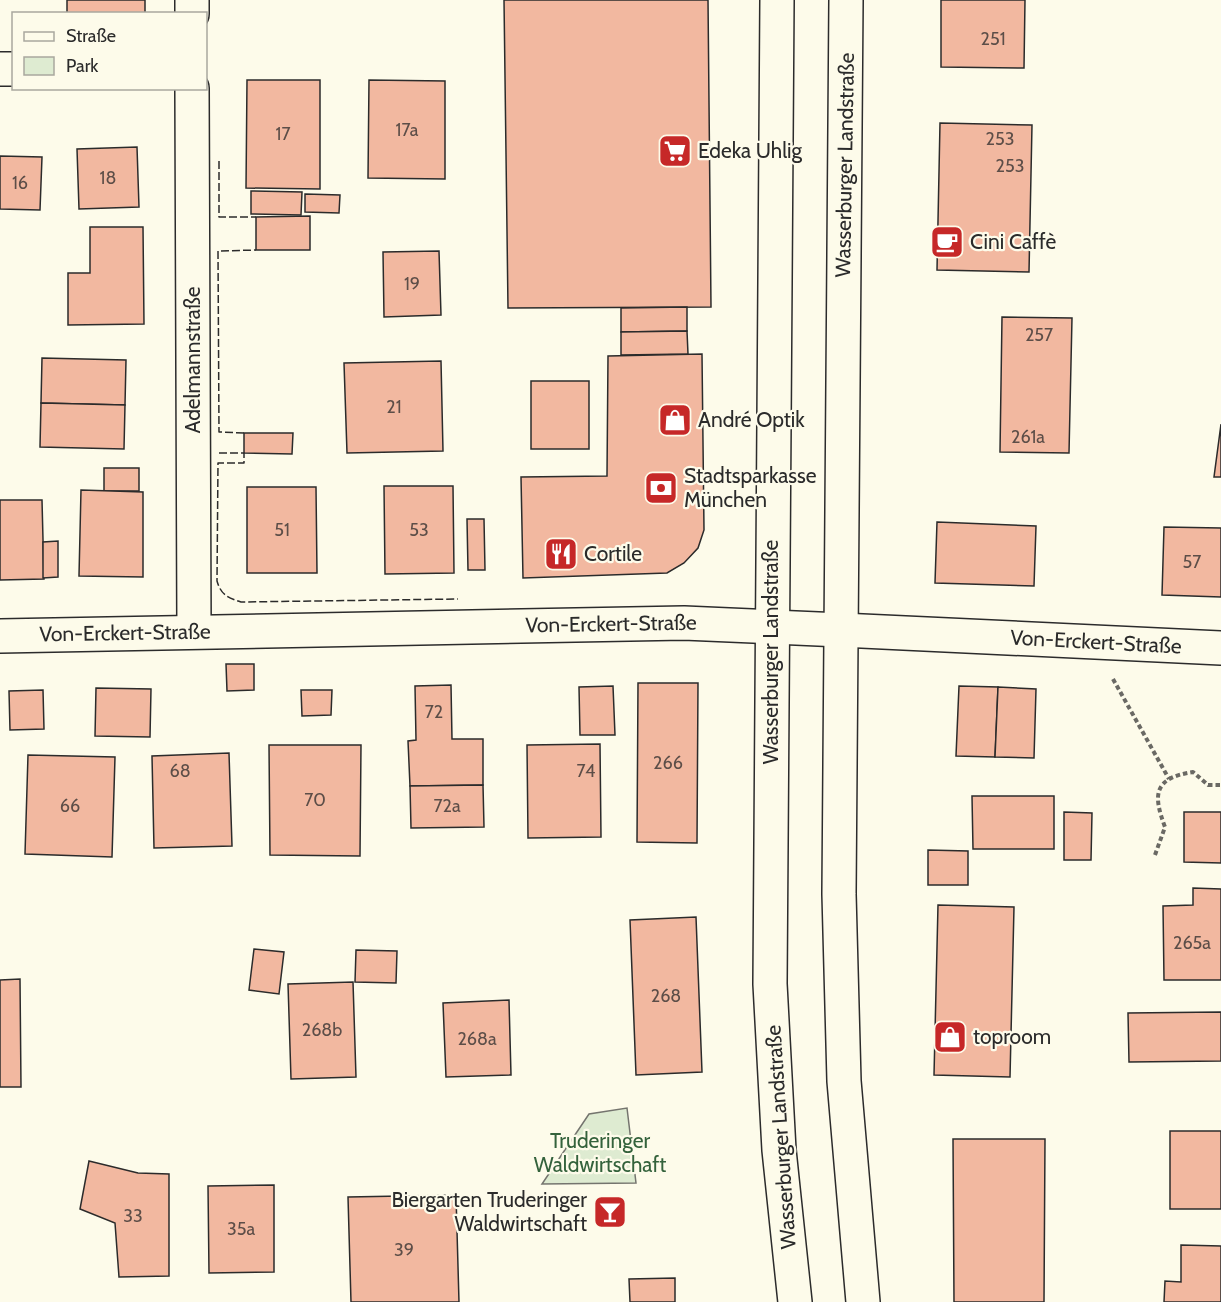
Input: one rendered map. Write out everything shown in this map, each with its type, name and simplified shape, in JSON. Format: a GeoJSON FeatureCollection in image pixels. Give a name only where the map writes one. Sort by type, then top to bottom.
{"type":"FeatureCollection","features":[{"type":"Feature","properties":{"kind":"main road","name":"Wasserburger Landstraße"},"geometry":{"type":"LineString","coordinates":[[777,0],[770,984],[779,1150],[795,1302]]}},
{"type":"Feature","properties":{"kind":"main road","name":"Wasserburger Landstraße"},"geometry":{"type":"LineString","coordinates":[[846,0],[841,630],[841,993],[850,1169],[863,1302]]}},
{"type":"Feature","properties":{"kind":"main road","name":"Adelmannstraße"},"geometry":{"type":"LineString","coordinates":[[192,90],[194,631]]}},
{"type":"Feature","properties":{"kind":"main road","name":"Von-Erckert-Straße"},"geometry":{"type":"LineString","coordinates":[[0,636],[684,622],[1221,648]]}},
{"type":"Feature","properties":{"kind":"path"},"geometry":{"type":"LineString","coordinates":[[1110,673],[1169,779]]}},
{"type":"Feature","properties":{"kind":"path"},"geometry":{"type":"LineString","coordinates":[[1155,855],[1165,827],[1156,804],[1158,793],[1169,779],[1193,772],[1208,785],[1221,785]]}},
{"type":"Feature","properties":{"kind":"green space","name":"Truderinger Waldwirtschaft"},"geometry":{"type":"Polygon","coordinates":[[[627,1108],[636,1183],[542,1184],[589,1114],[627,1108]]]}},
{"type":"Feature","properties":{"kind":"building"},"geometry":{"type":"Polygon","coordinates":[[[67,0],[145,0],[145,12],[67,12],[67,0]]]}},
{"type":"Feature","properties":{"kind":"building"},"geometry":{"type":"Polygon","coordinates":[[[504,0],[708,0],[711,307],[508,308],[504,0]]]}},
{"type":"Feature","properties":{"kind":"building"},"geometry":{"type":"Polygon","coordinates":[[[941,0],[1025,0],[1024,68],[941,67],[941,0]]]}},
{"type":"Feature","properties":{"kind":"building"},"geometry":{"type":"Polygon","coordinates":[[[247,80],[320,80],[320,189],[246,188],[247,80]]]}},
{"type":"Feature","properties":{"kind":"building"},"geometry":{"type":"Polygon","coordinates":[[[369,80],[445,81],[445,179],[368,178],[369,80]]]}},
{"type":"Feature","properties":{"kind":"building"},"geometry":{"type":"Polygon","coordinates":[[[940,123],[1032,125],[1029,272],[937,270],[940,123]]]}},
{"type":"Feature","properties":{"kind":"building"},"geometry":{"type":"Polygon","coordinates":[[[137,147],[139,207],[79,209],[77,149],[137,147]]]}},
{"type":"Feature","properties":{"kind":"building"},"geometry":{"type":"Polygon","coordinates":[[[0,156],[42,157],[40,210],[0,209],[0,156]]]}},
{"type":"Feature","properties":{"kind":"building"},"geometry":{"type":"Polygon","coordinates":[[[251,191],[302,192],[301,215],[251,214],[251,191]]]}},
{"type":"Feature","properties":{"kind":"building"},"geometry":{"type":"Polygon","coordinates":[[[305,194],[340,195],[339,213],[305,212],[305,194]]]}},
{"type":"Feature","properties":{"kind":"building"},"geometry":{"type":"Polygon","coordinates":[[[310,216],[310,250],[256,250],[256,217],[310,216]]]}},
{"type":"Feature","properties":{"kind":"building"},"geometry":{"type":"Polygon","coordinates":[[[90,227],[143,227],[144,324],[68,325],[68,273],[90,273],[90,227]]]}},
{"type":"Feature","properties":{"kind":"building"},"geometry":{"type":"Polygon","coordinates":[[[439,251],[441,315],[384,317],[383,252],[439,251]]]}},
{"type":"Feature","properties":{"kind":"building"},"geometry":{"type":"Polygon","coordinates":[[[687,307],[687,331],[621,332],[621,308],[687,307]]]}},
{"type":"Feature","properties":{"kind":"building"},"geometry":{"type":"Polygon","coordinates":[[[1002,317],[1072,318],[1069,453],[1000,452],[1002,317]]]}},
{"type":"Feature","properties":{"kind":"building"},"geometry":{"type":"Polygon","coordinates":[[[687,331],[688,354],[621,355],[621,332],[687,331]]]}},
{"type":"Feature","properties":{"kind":"building"},"geometry":{"type":"Polygon","coordinates":[[[702,354],[704,530],[698,548],[684,563],[667,573],[523,578],[521,477],[607,476],[608,356],[702,354]]]}},
{"type":"Feature","properties":{"kind":"building"},"geometry":{"type":"Polygon","coordinates":[[[42,358],[126,360],[125,405],[41,403],[42,358]]]}},
{"type":"Feature","properties":{"kind":"building"},"geometry":{"type":"Polygon","coordinates":[[[441,361],[443,451],[347,453],[344,363],[441,361]]]}},
{"type":"Feature","properties":{"kind":"building"},"geometry":{"type":"Polygon","coordinates":[[[531,381],[589,381],[589,449],[531,449],[531,381]]]}},
{"type":"Feature","properties":{"kind":"building"},"geometry":{"type":"Polygon","coordinates":[[[41,403],[125,405],[124,449],[40,447],[41,403]]]}},
{"type":"Feature","properties":{"kind":"building"},"geometry":{"type":"Polygon","coordinates":[[[1221,424],[1221,477],[1214,477],[1221,424]]]}},
{"type":"Feature","properties":{"kind":"building"},"geometry":{"type":"Polygon","coordinates":[[[244,433],[293,433],[292,454],[244,453],[244,433]]]}},
{"type":"Feature","properties":{"kind":"building"},"geometry":{"type":"Polygon","coordinates":[[[104,468],[139,468],[139,491],[104,491],[104,468]]]}},
{"type":"Feature","properties":{"kind":"building"},"geometry":{"type":"Polygon","coordinates":[[[384,486],[453,486],[454,573],[385,574],[384,486]]]}},
{"type":"Feature","properties":{"kind":"building"},"geometry":{"type":"Polygon","coordinates":[[[247,487],[316,487],[317,573],[247,573],[247,487]]]}},
{"type":"Feature","properties":{"kind":"building"},"geometry":{"type":"Polygon","coordinates":[[[81,490],[143,492],[143,577],[79,576],[81,490]]]}},
{"type":"Feature","properties":{"kind":"building"},"geometry":{"type":"Polygon","coordinates":[[[0,500],[42,500],[44,579],[0,580],[0,500]]]}},
{"type":"Feature","properties":{"kind":"building"},"geometry":{"type":"Polygon","coordinates":[[[467,519],[484,519],[485,570],[468,570],[467,519]]]}},
{"type":"Feature","properties":{"kind":"building"},"geometry":{"type":"Polygon","coordinates":[[[937,522],[1036,526],[1034,586],[935,583],[937,522]]]}},
{"type":"Feature","properties":{"kind":"building"},"geometry":{"type":"Polygon","coordinates":[[[1164,527],[1221,528],[1221,597],[1162,595],[1164,527]]]}},
{"type":"Feature","properties":{"kind":"building"},"geometry":{"type":"Polygon","coordinates":[[[58,541],[58,577],[43,578],[43,542],[58,541]]]}},
{"type":"Feature","properties":{"kind":"building"},"geometry":{"type":"Polygon","coordinates":[[[226,664],[254,664],[254,690],[227,691],[226,664]]]}},
{"type":"Feature","properties":{"kind":"building"},"geometry":{"type":"Polygon","coordinates":[[[638,683],[698,683],[697,843],[637,842],[638,683]]]}},
{"type":"Feature","properties":{"kind":"building"},"geometry":{"type":"Polygon","coordinates":[[[451,685],[452,739],[483,739],[483,785],[410,786],[408,741],[416,740],[415,686],[451,685]]]}},
{"type":"Feature","properties":{"kind":"building"},"geometry":{"type":"Polygon","coordinates":[[[613,686],[615,735],[580,735],[579,687],[613,686]]]}},
{"type":"Feature","properties":{"kind":"building"},"geometry":{"type":"Polygon","coordinates":[[[959,686],[998,687],[995,757],[956,756],[959,686]]]}},
{"type":"Feature","properties":{"kind":"building"},"geometry":{"type":"Polygon","coordinates":[[[998,687],[1036,689],[1034,758],[995,757],[998,687]]]}},
{"type":"Feature","properties":{"kind":"building"},"geometry":{"type":"Polygon","coordinates":[[[96,688],[151,689],[150,737],[95,736],[96,688]]]}},
{"type":"Feature","properties":{"kind":"building"},"geometry":{"type":"Polygon","coordinates":[[[43,690],[44,729],[10,730],[9,691],[43,690]]]}},
{"type":"Feature","properties":{"kind":"building"},"geometry":{"type":"Polygon","coordinates":[[[301,690],[332,690],[331,715],[302,716],[301,690]]]}},
{"type":"Feature","properties":{"kind":"building"},"geometry":{"type":"Polygon","coordinates":[[[600,744],[601,837],[528,838],[527,745],[600,744]]]}},
{"type":"Feature","properties":{"kind":"building"},"geometry":{"type":"Polygon","coordinates":[[[269,745],[361,745],[360,856],[270,855],[269,745]]]}},
{"type":"Feature","properties":{"kind":"building"},"geometry":{"type":"Polygon","coordinates":[[[229,753],[232,846],[154,848],[152,756],[229,753]]]}},
{"type":"Feature","properties":{"kind":"building"},"geometry":{"type":"Polygon","coordinates":[[[28,755],[115,757],[112,857],[25,854],[28,755]]]}},
{"type":"Feature","properties":{"kind":"building"},"geometry":{"type":"Polygon","coordinates":[[[483,785],[484,827],[411,828],[410,786],[483,785]]]}},
{"type":"Feature","properties":{"kind":"building"},"geometry":{"type":"Polygon","coordinates":[[[972,796],[1054,796],[1054,849],[973,849],[972,796]]]}},
{"type":"Feature","properties":{"kind":"building"},"geometry":{"type":"Polygon","coordinates":[[[1064,812],[1092,813],[1091,860],[1064,860],[1064,812]]]}},
{"type":"Feature","properties":{"kind":"building"},"geometry":{"type":"Polygon","coordinates":[[[1184,812],[1221,812],[1221,863],[1184,862],[1184,812]]]}},
{"type":"Feature","properties":{"kind":"building"},"geometry":{"type":"Polygon","coordinates":[[[928,850],[968,851],[968,885],[928,885],[928,850]]]}},
{"type":"Feature","properties":{"kind":"building"},"geometry":{"type":"Polygon","coordinates":[[[1193,888],[1221,889],[1221,980],[1164,980],[1163,906],[1193,905],[1193,888]]]}},
{"type":"Feature","properties":{"kind":"building"},"geometry":{"type":"Polygon","coordinates":[[[938,905],[1014,907],[1010,1077],[934,1075],[938,905]]]}},
{"type":"Feature","properties":{"kind":"building"},"geometry":{"type":"Polygon","coordinates":[[[696,917],[702,1072],[636,1075],[630,920],[696,917]]]}},
{"type":"Feature","properties":{"kind":"building"},"geometry":{"type":"Polygon","coordinates":[[[254,949],[284,952],[279,994],[249,990],[254,949]]]}},
{"type":"Feature","properties":{"kind":"building"},"geometry":{"type":"Polygon","coordinates":[[[356,950],[397,951],[396,983],[355,982],[356,950]]]}},
{"type":"Feature","properties":{"kind":"building"},"geometry":{"type":"Polygon","coordinates":[[[20,979],[21,1087],[0,1087],[0,980],[20,979]]]}},
{"type":"Feature","properties":{"kind":"building"},"geometry":{"type":"Polygon","coordinates":[[[353,982],[356,1077],[291,1079],[288,984],[353,982]]]}},
{"type":"Feature","properties":{"kind":"building"},"geometry":{"type":"Polygon","coordinates":[[[509,1000],[511,1075],[446,1077],[443,1003],[509,1000]]]}},
{"type":"Feature","properties":{"kind":"building"},"geometry":{"type":"Polygon","coordinates":[[[1221,1012],[1221,1061],[1129,1062],[1128,1013],[1221,1012]]]}},
{"type":"Feature","properties":{"kind":"building"},"geometry":{"type":"Polygon","coordinates":[[[1170,1131],[1221,1131],[1221,1209],[1170,1209],[1170,1131]]]}},
{"type":"Feature","properties":{"kind":"building"},"geometry":{"type":"Polygon","coordinates":[[[953,1139],[1045,1139],[1044,1302],[954,1302],[953,1139]]]}},
{"type":"Feature","properties":{"kind":"building"},"geometry":{"type":"Polygon","coordinates":[[[89,1161],[138,1173],[169,1174],[169,1276],[119,1277],[115,1223],[80,1209],[89,1161]]]}},
{"type":"Feature","properties":{"kind":"building"},"geometry":{"type":"Polygon","coordinates":[[[274,1185],[274,1272],[209,1273],[208,1186],[274,1185]]]}},
{"type":"Feature","properties":{"kind":"building"},"geometry":{"type":"Polygon","coordinates":[[[456,1195],[459,1302],[351,1302],[348,1197],[456,1195]]]}},
{"type":"Feature","properties":{"kind":"building"},"geometry":{"type":"Polygon","coordinates":[[[1181,1245],[1221,1246],[1221,1302],[1164,1302],[1165,1281],[1181,1282],[1181,1245]]]}},
{"type":"Feature","properties":{"kind":"building"},"geometry":{"type":"Polygon","coordinates":[[[675,1278],[675,1302],[630,1302],[629,1279],[675,1278]]]}},
{"type":"Feature","properties":{"kind":"fence"},"geometry":{"type":"LineString","coordinates":[[219,161],[219,217],[256,217]]}},
{"type":"Feature","properties":{"kind":"fence"},"geometry":{"type":"LineString","coordinates":[[244,433],[219,432],[218,251],[256,250]]}},
{"type":"Feature","properties":{"kind":"fence"},"geometry":{"type":"LineString","coordinates":[[219,453],[244,453],[244,463],[218,463],[217,581],[223,593],[229,597],[241,602],[458,599]]}},
{"type":"Feature","properties":{"kind":"place","name":"Edeka Uhlig"},"geometry":{"type":"Point","coordinates":[675,151]}},
{"type":"Feature","properties":{"kind":"place","name":"Cini Caffè"},"geometry":{"type":"Point","coordinates":[947,242]}},
{"type":"Feature","properties":{"kind":"place","name":"André Optik"},"geometry":{"type":"Point","coordinates":[675,420]}},
{"type":"Feature","properties":{"kind":"place","name":"Stadtsparkasse München"},"geometry":{"type":"Point","coordinates":[661,488]}},
{"type":"Feature","properties":{"kind":"place","name":"Cortile"},"geometry":{"type":"Point","coordinates":[561,554]}},
{"type":"Feature","properties":{"kind":"place","name":"toproom"},"geometry":{"type":"Point","coordinates":[950,1037]}},
{"type":"Feature","properties":{"kind":"place","name":"Biergarten Truderinger Waldwirtschaft"},"geometry":{"type":"Point","coordinates":[610,1212]}}]}
